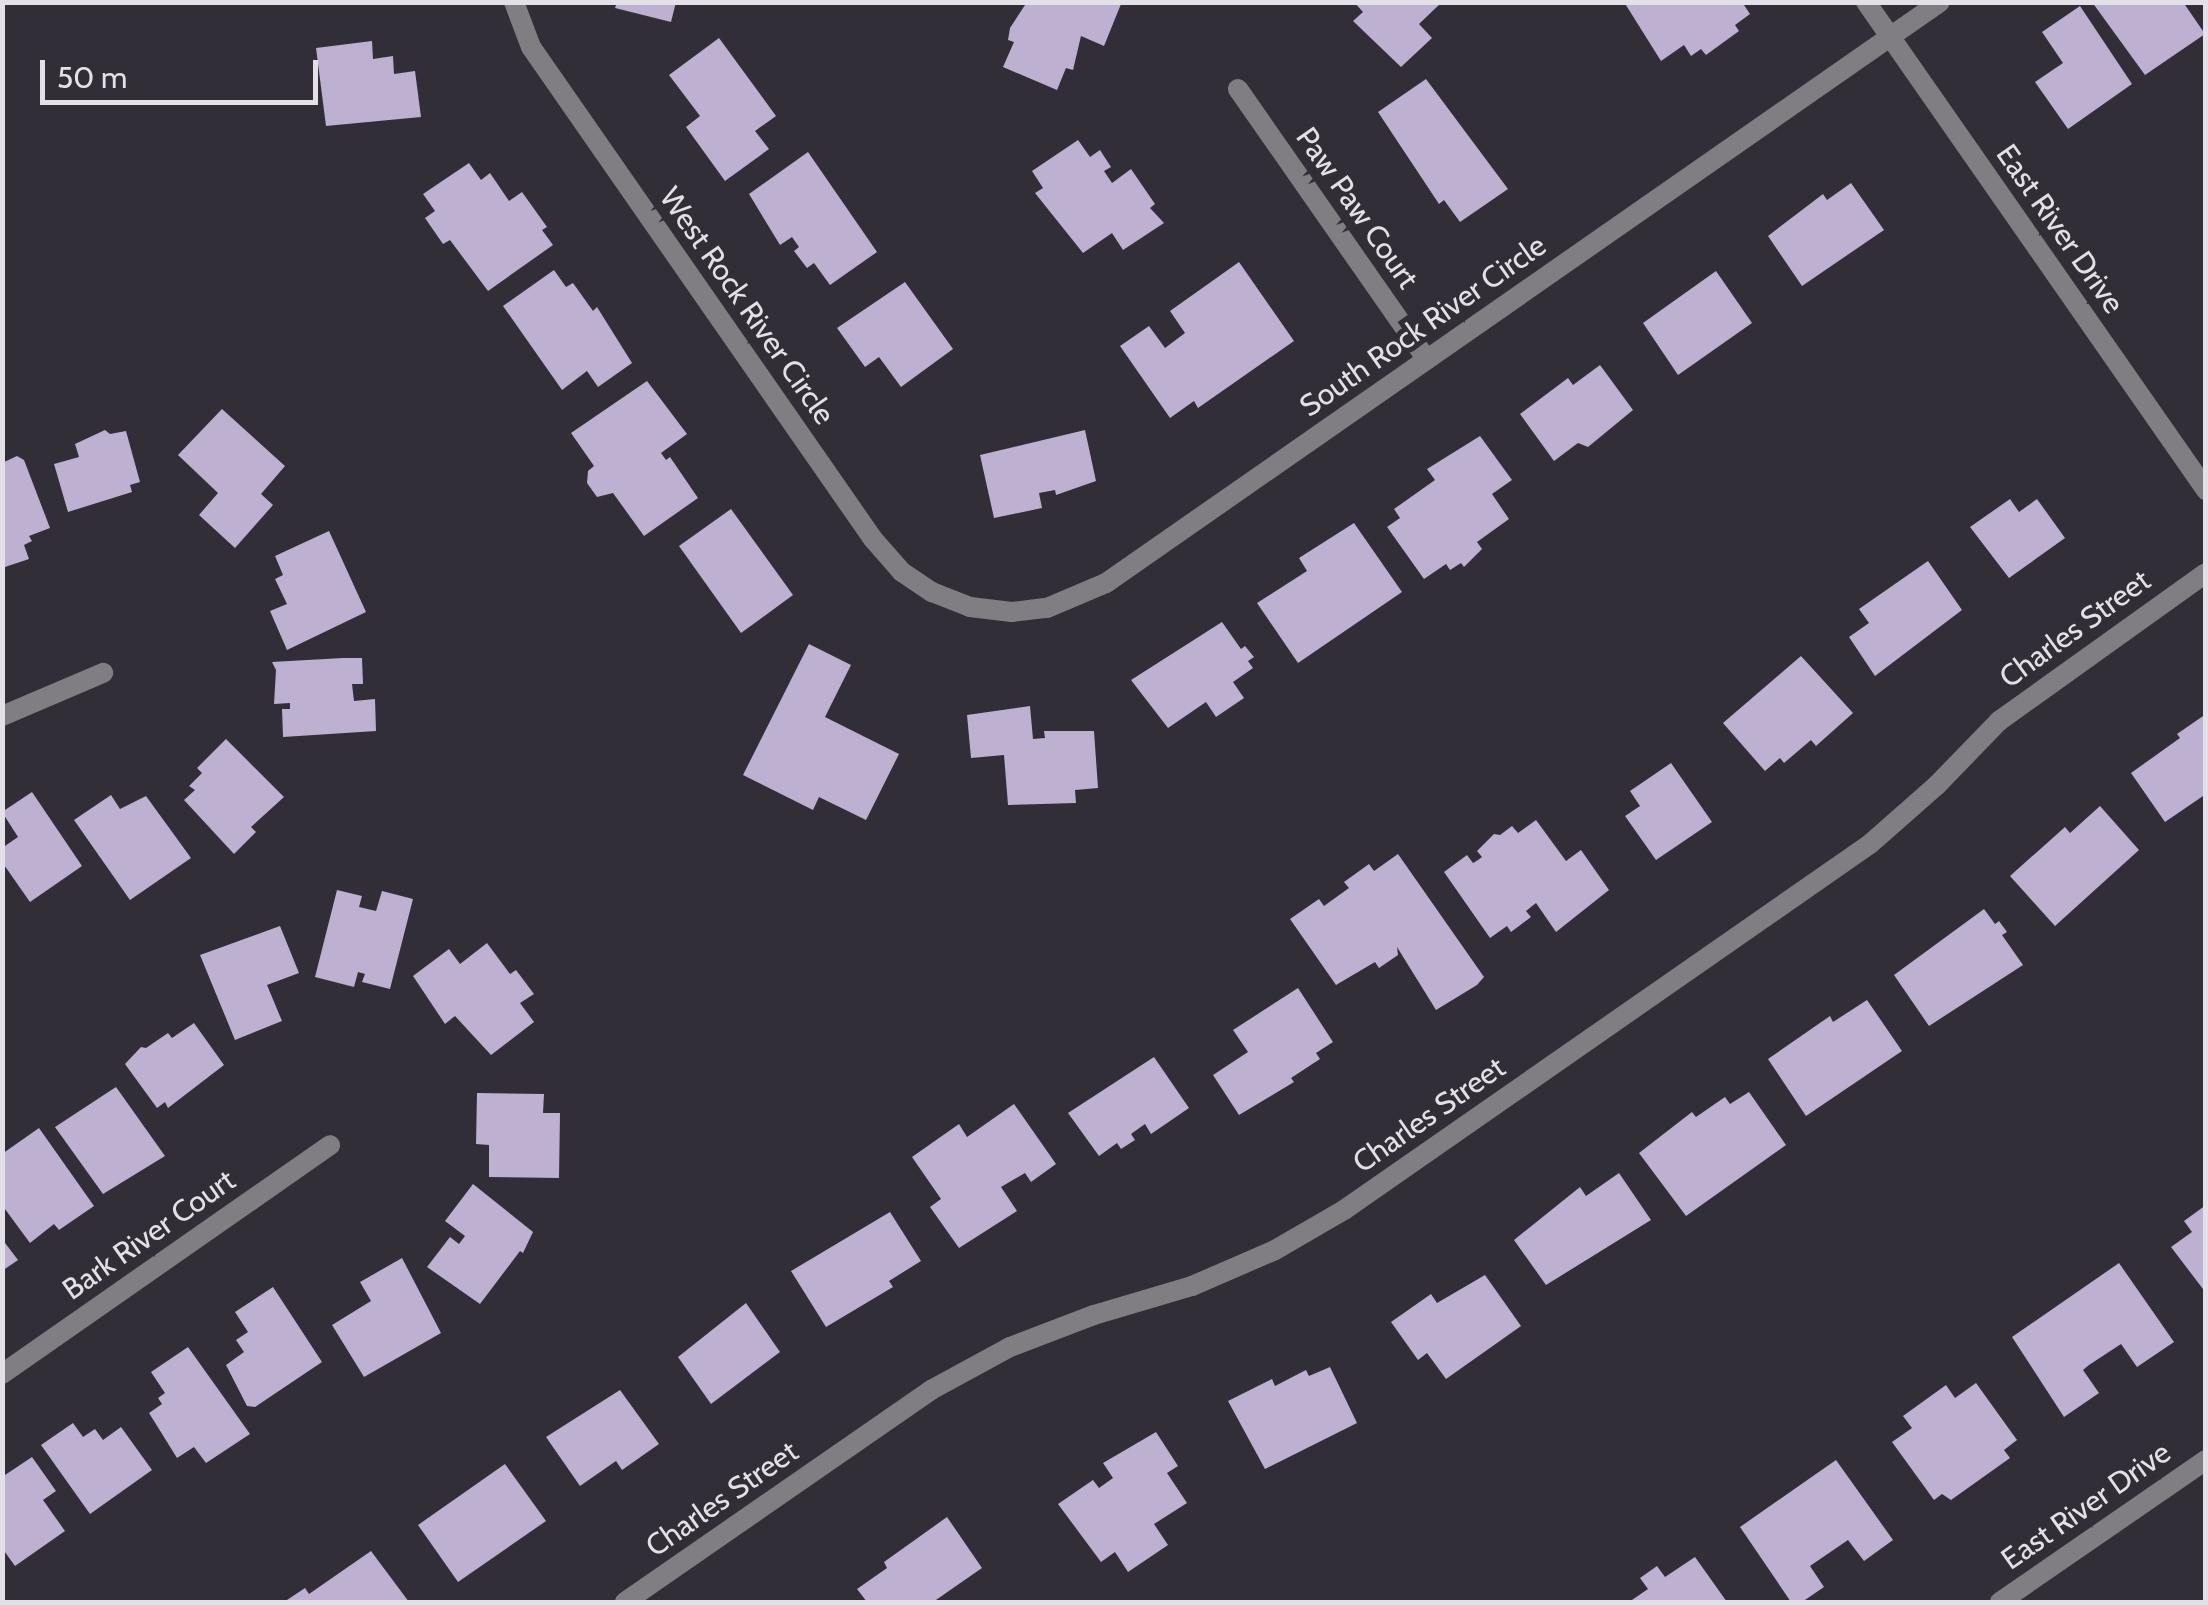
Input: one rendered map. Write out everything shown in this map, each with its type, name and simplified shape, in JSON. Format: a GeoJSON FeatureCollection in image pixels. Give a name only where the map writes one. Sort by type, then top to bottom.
{"type":"FeatureCollection","features":[{"type":"Feature","properties":{"kind":"street","name":"West Rock River Circle"},"geometry":{"type":"LineString","coordinates":[[514,2],[531,47],[872,539],[902,572],[932,592],[970,607]]}},
{"type":"Feature","properties":{"kind":"street","name":"East River Drive"},"geometry":{"type":"LineString","coordinates":[[1866,2],[2206,490]]}},
{"type":"Feature","properties":{"kind":"street","name":"South Rock River Circle"},"geometry":{"type":"LineString","coordinates":[[970,607],[1012,612],[1047,608],[1085,595],[1940,2]]}},
{"type":"Feature","properties":{"kind":"street","name":"Paw Paw Court"},"geometry":{"type":"LineString","coordinates":[[1238,90],[1427,360]]}},
{"type":"Feature","properties":{"kind":"street","name":"Charles Street"},"geometry":{"type":"LineString","coordinates":[[625,1602],[931,1390],[1010,1347],[1094,1314],[1192,1286],[1274,1250],[1344,1210],[1870,844],[1937,785],[1999,721],[2206,573]]}},
{"type":"Feature","properties":{"kind":"street"},"geometry":{"type":"LineString","coordinates":[[2,716],[103,672]]}},
{"type":"Feature","properties":{"kind":"street","name":"Bark River Court"},"geometry":{"type":"LineString","coordinates":[[2,1374],[330,1145]]}},
{"type":"Feature","properties":{"kind":"street","name":"East River Drive"},"geometry":{"type":"LineString","coordinates":[[2000,1602],[2206,1460]]}},
{"type":"Feature","properties":{"kind":"building"},"geometry":{"type":"Polygon","coordinates":[[[617,2],[676,2],[671,22],[615,8],[617,2]]]}},
{"type":"Feature","properties":{"kind":"building"},"geometry":{"type":"Polygon","coordinates":[[[1027,2],[1121,4],[1104,46],[1081,36],[1073,70],[1066,68],[1057,90],[1003,67],[1014,42],[1008,40],[1010,28],[1027,2]]]}},
{"type":"Feature","properties":{"kind":"building"},"geometry":{"type":"Polygon","coordinates":[[[1354,2],[1442,2],[1419,24],[1432,38],[1401,67],[1353,21],[1363,12],[1354,2]]]}},
{"type":"Feature","properties":{"kind":"building"},"geometry":{"type":"Polygon","coordinates":[[[1624,2],[1742,2],[1750,14],[1735,25],[1739,31],[1706,55],[1701,49],[1691,56],[1684,45],[1661,61],[1624,2]]]}},
{"type":"Feature","properties":{"kind":"building"},"geometry":{"type":"Polygon","coordinates":[[[2092,2],[2183,2],[2205,34],[2145,75],[2092,2]]]}},
{"type":"Feature","properties":{"kind":"building"},"geometry":{"type":"Polygon","coordinates":[[[2080,6],[2132,84],[2068,129],[2035,82],[2063,63],[2042,32],[2080,6]]]}},
{"type":"Feature","properties":{"kind":"building"},"geometry":{"type":"Polygon","coordinates":[[[719,38],[776,116],[755,131],[769,149],[725,181],[686,127],[700,116],[669,75],[719,38]]]}},
{"type":"Feature","properties":{"kind":"building"},"geometry":{"type":"Polygon","coordinates":[[[372,41],[373,59],[393,56],[394,74],[415,71],[421,117],[326,126],[316,48],[372,41]]]}},
{"type":"Feature","properties":{"kind":"building"},"geometry":{"type":"Polygon","coordinates":[[[1426,79],[1508,189],[1460,222],[1444,200],[1439,204],[1378,112],[1426,79]]]}},
{"type":"Feature","properties":{"kind":"building"},"geometry":{"type":"Polygon","coordinates":[[[1078,140],[1090,157],[1100,150],[1111,167],[1104,171],[1112,183],[1131,169],[1155,204],[1150,208],[1164,223],[1123,250],[1112,233],[1083,253],[1035,193],[1043,188],[1032,171],[1078,140]]]}},
{"type":"Feature","properties":{"kind":"building"},"geometry":{"type":"Polygon","coordinates":[[[808,152],[877,252],[830,285],[814,263],[807,268],[794,251],[799,247],[792,237],[780,245],[749,194],[808,152]]]}},
{"type":"Feature","properties":{"kind":"building"},"geometry":{"type":"Polygon","coordinates":[[[469,163],[481,180],[490,173],[509,201],[522,192],[547,227],[542,230],[553,245],[488,291],[450,240],[443,244],[425,218],[435,211],[423,194],[469,163]]]}},
{"type":"Feature","properties":{"kind":"building"},"geometry":{"type":"Polygon","coordinates":[[[1851,183],[1884,230],[1802,286],[1768,236],[1823,194],[1827,200],[1851,183]]]}},
{"type":"Feature","properties":{"kind":"building"},"geometry":{"type":"Polygon","coordinates":[[[1239,262],[1294,341],[1198,408],[1194,401],[1170,418],[1120,346],[1149,326],[1165,348],[1185,333],[1170,311],[1239,262]]]}},
{"type":"Feature","properties":{"kind":"building"},"geometry":{"type":"Polygon","coordinates":[[[554,270],[566,287],[573,283],[593,311],[597,307],[632,363],[598,387],[587,371],[562,390],[503,306],[554,270]]]}},
{"type":"Feature","properties":{"kind":"building"},"geometry":{"type":"Polygon","coordinates":[[[1716,271],[1752,323],[1678,375],[1643,323],[1716,271]]]}},
{"type":"Feature","properties":{"kind":"building"},"geometry":{"type":"Polygon","coordinates":[[[905,282],[953,349],[901,387],[879,357],[865,367],[837,328],[905,282]]]}},
{"type":"Feature","properties":{"kind":"building"},"geometry":{"type":"Polygon","coordinates":[[[1600,365],[1633,410],[1588,447],[1578,443],[1554,461],[1520,414],[1568,378],[1573,385],[1600,365]]]}},
{"type":"Feature","properties":{"kind":"building"},"geometry":{"type":"Polygon","coordinates":[[[647,381],[687,434],[661,453],[666,460],[670,457],[698,498],[644,536],[613,493],[597,497],[587,483],[588,471],[594,466],[571,433],[647,381]]]}},
{"type":"Feature","properties":{"kind":"building"},"geometry":{"type":"Polygon","coordinates":[[[222,409],[285,466],[261,494],[273,505],[235,548],[199,515],[218,493],[178,455],[222,409]]]}},
{"type":"Feature","properties":{"kind":"building"},"geometry":{"type":"Polygon","coordinates":[[[105,430],[110,434],[126,431],[140,482],[130,485],[132,492],[68,512],[54,464],[79,457],[75,444],[105,430]]]}},
{"type":"Feature","properties":{"kind":"building"},"geometry":{"type":"Polygon","coordinates":[[[1085,430],[1096,481],[1056,495],[1055,490],[1039,493],[1042,508],[994,518],[980,455],[1085,430]]]}},
{"type":"Feature","properties":{"kind":"building"},"geometry":{"type":"Polygon","coordinates":[[[1480,436],[1512,480],[1492,494],[1509,519],[1477,542],[1482,549],[1464,567],[1461,563],[1450,570],[1446,564],[1424,579],[1387,527],[1400,518],[1394,509],[1435,480],[1427,469],[1480,436]]]}},
{"type":"Feature","properties":{"kind":"building"},"geometry":{"type":"Polygon","coordinates":[[[17,456],[24,460],[50,528],[29,536],[32,541],[24,545],[29,559],[2,568],[2,463],[17,456]]]}},
{"type":"Feature","properties":{"kind":"building"},"geometry":{"type":"Polygon","coordinates":[[[2010,499],[2019,512],[2037,499],[2065,538],[2009,578],[1970,527],[2010,499]]]}},
{"type":"Feature","properties":{"kind":"building"},"geometry":{"type":"Polygon","coordinates":[[[731,509],[793,595],[741,633],[679,546],[731,509]]]}},
{"type":"Feature","properties":{"kind":"building"},"geometry":{"type":"Polygon","coordinates":[[[1354,523],[1402,592],[1298,663],[1257,603],[1307,571],[1299,558],[1354,523]]]}},
{"type":"Feature","properties":{"kind":"building"},"geometry":{"type":"Polygon","coordinates":[[[329,531],[366,612],[287,650],[270,611],[287,604],[275,579],[283,575],[275,556],[329,531]]]}},
{"type":"Feature","properties":{"kind":"building"},"geometry":{"type":"Polygon","coordinates":[[[1928,561],[1962,610],[1875,676],[1849,637],[1869,623],[1859,609],[1928,561]]]}},
{"type":"Feature","properties":{"kind":"building"},"geometry":{"type":"Polygon","coordinates":[[[1222,622],[1241,649],[1245,646],[1254,657],[1248,661],[1253,668],[1233,682],[1244,698],[1216,717],[1206,702],[1168,728],[1131,680],[1222,622]]]}},
{"type":"Feature","properties":{"kind":"building"},"geometry":{"type":"Polygon","coordinates":[[[809,644],[851,665],[825,717],[899,754],[866,820],[819,797],[813,810],[743,775],[809,644]]]}},
{"type":"Feature","properties":{"kind":"building"},"geometry":{"type":"Polygon","coordinates":[[[1801,656],[1853,713],[1816,746],[1811,740],[1784,763],[1780,758],[1765,771],[1723,723],[1801,656]]]}},
{"type":"Feature","properties":{"kind":"building"},"geometry":{"type":"Polygon","coordinates":[[[362,658],[363,684],[352,684],[354,701],[375,699],[376,731],[283,737],[282,709],[290,709],[290,703],[274,704],[276,670],[272,662],[362,658]]]}},
{"type":"Feature","properties":{"kind":"building"},"geometry":{"type":"Polygon","coordinates":[[[1030,706],[1033,739],[1045,738],[1044,731],[1094,731],[1098,788],[1075,790],[1076,803],[1008,805],[1004,755],[971,758],[967,715],[1030,706]]]}},
{"type":"Feature","properties":{"kind":"building"},"geometry":{"type":"Polygon","coordinates":[[[2206,714],[2206,794],[2165,822],[2131,773],[2206,714]]]}},
{"type":"Feature","properties":{"kind":"building"},"geometry":{"type":"Polygon","coordinates":[[[226,739],[284,797],[251,827],[256,832],[234,854],[184,800],[195,790],[189,786],[202,773],[197,768],[226,739]]]}},
{"type":"Feature","properties":{"kind":"building"},"geometry":{"type":"Polygon","coordinates":[[[1671,763],[1712,822],[1656,860],[1625,816],[1640,806],[1630,791],[1671,763]]]}},
{"type":"Feature","properties":{"kind":"building"},"geometry":{"type":"Polygon","coordinates":[[[32,792],[82,866],[30,902],[2,862],[2,848],[18,837],[2,812],[32,792]]]}},
{"type":"Feature","properties":{"kind":"building"},"geometry":{"type":"Polygon","coordinates":[[[111,795],[120,809],[146,796],[191,858],[130,900],[74,820],[111,795]]]}},
{"type":"Feature","properties":{"kind":"building"},"geometry":{"type":"Polygon","coordinates":[[[2100,806],[2139,850],[2055,926],[2010,876],[2065,827],[2070,833],[2100,806]]]}},
{"type":"Feature","properties":{"kind":"building"},"geometry":{"type":"Polygon","coordinates":[[[1536,820],[1566,861],[1581,850],[1609,890],[1556,932],[1536,903],[1526,911],[1531,917],[1511,932],[1507,926],[1490,938],[1444,872],[1467,855],[1473,863],[1482,857],[1477,851],[1494,834],[1500,835],[1512,826],[1518,833],[1536,820]]]}},
{"type":"Feature","properties":{"kind":"building"},"geometry":{"type":"Polygon","coordinates":[[[1398,854],[1484,977],[1436,1010],[1397,947],[1398,955],[1379,968],[1375,962],[1336,985],[1290,919],[1319,899],[1324,906],[1349,888],[1344,882],[1369,864],[1374,871],[1398,854]]]}},
{"type":"Feature","properties":{"kind":"building"},"geometry":{"type":"Polygon","coordinates":[[[337,890],[362,896],[359,907],[376,911],[382,891],[413,899],[390,989],[362,982],[365,974],[358,972],[354,987],[315,977],[337,890]]]}},
{"type":"Feature","properties":{"kind":"building"},"geometry":{"type":"Polygon","coordinates":[[[1984,909],[2007,932],[2002,935],[2023,965],[1929,1026],[1894,975],[1984,909]]]}},
{"type":"Feature","properties":{"kind":"building"},"geometry":{"type":"Polygon","coordinates":[[[280,926],[299,973],[267,985],[282,1021],[235,1040],[200,955],[280,926]]]}},
{"type":"Feature","properties":{"kind":"building"},"geometry":{"type":"Polygon","coordinates":[[[487,943],[510,974],[516,970],[534,994],[520,1003],[534,1022],[491,1055],[455,1016],[445,1024],[413,976],[449,949],[460,964],[487,943]]]}},
{"type":"Feature","properties":{"kind":"building"},"geometry":{"type":"Polygon","coordinates":[[[1298,988],[1333,1042],[1316,1053],[1320,1059],[1291,1078],[1294,1082],[1239,1115],[1213,1075],[1248,1052],[1233,1030],[1298,988]]]}},
{"type":"Feature","properties":{"kind":"building"},"geometry":{"type":"Polygon","coordinates":[[[1867,1000],[1902,1051],[1806,1116],[1768,1059],[1830,1016],[1833,1022],[1867,1000]]]}},
{"type":"Feature","properties":{"kind":"building"},"geometry":{"type":"Polygon","coordinates":[[[194,1023],[224,1065],[168,1108],[165,1102],[157,1108],[125,1064],[141,1047],[146,1048],[168,1033],[172,1038],[194,1023]]]}},
{"type":"Feature","properties":{"kind":"building"},"geometry":{"type":"Polygon","coordinates":[[[1154,1057],[1189,1108],[1151,1134],[1145,1124],[1131,1134],[1135,1140],[1121,1149],[1117,1143],[1099,1156],[1068,1113],[1154,1057]]]}},
{"type":"Feature","properties":{"kind":"building"},"geometry":{"type":"Polygon","coordinates":[[[116,1087],[165,1156],[103,1194],[55,1127],[116,1087]]]}},
{"type":"Feature","properties":{"kind":"building"},"geometry":{"type":"Polygon","coordinates":[[[1749,1092],[1786,1145],[1686,1216],[1639,1153],[1692,1112],[1696,1117],[1725,1097],[1730,1104],[1749,1092]]]}},
{"type":"Feature","properties":{"kind":"building"},"geometry":{"type":"Polygon","coordinates":[[[477,1093],[544,1094],[543,1113],[560,1113],[559,1178],[489,1177],[489,1145],[476,1144],[477,1093]]]}},
{"type":"Feature","properties":{"kind":"building"},"geometry":{"type":"Polygon","coordinates":[[[1014,1104],[1056,1164],[1031,1182],[1025,1173],[1001,1187],[1017,1211],[959,1248],[930,1207],[941,1199],[912,1157],[959,1124],[967,1137],[1014,1104]]]}},
{"type":"Feature","properties":{"kind":"building"},"geometry":{"type":"Polygon","coordinates":[[[39,1128],[94,1206],[59,1230],[54,1224],[30,1243],[2,1205],[2,1154],[39,1128]]]}},
{"type":"Feature","properties":{"kind":"building"},"geometry":{"type":"Polygon","coordinates":[[[1619,1173],[1651,1220],[1546,1285],[1514,1240],[1580,1187],[1586,1196],[1619,1173]]]}},
{"type":"Feature","properties":{"kind":"building"},"geometry":{"type":"Polygon","coordinates":[[[473,1184],[533,1232],[523,1253],[520,1251],[480,1304],[427,1267],[450,1237],[459,1244],[465,1236],[445,1221],[473,1184]]]}},
{"type":"Feature","properties":{"kind":"building"},"geometry":{"type":"Polygon","coordinates":[[[2206,1205],[2206,1293],[2171,1247],[2192,1232],[2184,1221],[2206,1205]]]}},
{"type":"Feature","properties":{"kind":"building"},"geometry":{"type":"Polygon","coordinates":[[[890,1212],[921,1261],[889,1281],[893,1287],[826,1327],[791,1271],[890,1212]]]}},
{"type":"Feature","properties":{"kind":"building"},"geometry":{"type":"Polygon","coordinates":[[[2,1239],[18,1260],[2,1271],[2,1239]]]}},
{"type":"Feature","properties":{"kind":"building"},"geometry":{"type":"Polygon","coordinates":[[[402,1258],[441,1333],[364,1377],[332,1325],[371,1301],[360,1282],[402,1258]]]}},
{"type":"Feature","properties":{"kind":"building"},"geometry":{"type":"Polygon","coordinates":[[[2119,1263],[2174,1342],[2137,1367],[2121,1344],[2089,1365],[2083,1370],[2099,1393],[2064,1417],[2012,1337],[2119,1263]]]}},
{"type":"Feature","properties":{"kind":"building"},"geometry":{"type":"Polygon","coordinates":[[[1485,1275],[1521,1326],[1446,1379],[1427,1353],[1418,1360],[1391,1322],[1431,1294],[1437,1303],[1485,1275]]]}},
{"type":"Feature","properties":{"kind":"building"},"geometry":{"type":"Polygon","coordinates":[[[273,1287],[322,1362],[255,1407],[247,1406],[226,1365],[244,1352],[236,1340],[248,1332],[235,1312],[273,1287]]]}},
{"type":"Feature","properties":{"kind":"building"},"geometry":{"type":"Polygon","coordinates":[[[746,1303],[780,1352],[711,1404],[678,1357],[746,1303]]]}},
{"type":"Feature","properties":{"kind":"building"},"geometry":{"type":"Polygon","coordinates":[[[188,1347],[250,1434],[206,1463],[194,1447],[177,1458],[149,1413],[162,1404],[158,1398],[165,1393],[151,1372],[188,1347]]]}},
{"type":"Feature","properties":{"kind":"building"},"geometry":{"type":"Polygon","coordinates":[[[1330,1367],[1357,1423],[1265,1469],[1228,1401],[1272,1379],[1275,1386],[1306,1370],[1309,1376],[1330,1367]]]}},
{"type":"Feature","properties":{"kind":"building"},"geometry":{"type":"Polygon","coordinates":[[[1976,1383],[2017,1440],[2004,1450],[2010,1458],[1951,1500],[1942,1494],[1934,1500],[1892,1442],[1912,1428],[1903,1416],[1946,1385],[1955,1398],[1976,1383]]]}},
{"type":"Feature","properties":{"kind":"building"},"geometry":{"type":"Polygon","coordinates":[[[620,1390],[659,1444],[622,1470],[616,1461],[580,1486],[546,1437],[620,1390]]]}},
{"type":"Feature","properties":{"kind":"building"},"geometry":{"type":"Polygon","coordinates":[[[73,1423],[83,1437],[95,1429],[103,1440],[121,1427],[152,1470],[90,1514],[41,1445],[73,1423]]]}},
{"type":"Feature","properties":{"kind":"building"},"geometry":{"type":"Polygon","coordinates":[[[1156,1432],[1178,1466],[1167,1473],[1187,1503],[1154,1524],[1168,1545],[1128,1572],[1115,1552],[1101,1562],[1058,1504],[1093,1480],[1099,1488],[1113,1478],[1103,1463],[1156,1432]]]}},
{"type":"Feature","properties":{"kind":"building"},"geometry":{"type":"Polygon","coordinates":[[[32,1457],[56,1491],[43,1500],[65,1531],[15,1566],[2,1548],[2,1477],[32,1457]]]}},
{"type":"Feature","properties":{"kind":"building"},"geometry":{"type":"Polygon","coordinates":[[[1836,1460],[1893,1540],[1864,1561],[1848,1540],[1810,1566],[1824,1587],[1802,1602],[1791,1602],[1740,1527],[1836,1460]]]}},
{"type":"Feature","properties":{"kind":"building"},"geometry":{"type":"Polygon","coordinates":[[[505,1464],[546,1521],[458,1582],[418,1525],[505,1464]]]}},
{"type":"Feature","properties":{"kind":"building"},"geometry":{"type":"Polygon","coordinates":[[[947,1517],[982,1568],[933,1602],[867,1602],[857,1589],[887,1568],[884,1562],[947,1517]]]}},
{"type":"Feature","properties":{"kind":"building"},"geometry":{"type":"Polygon","coordinates":[[[371,1551],[409,1602],[284,1602],[305,1588],[309,1594],[371,1551]]]}},
{"type":"Feature","properties":{"kind":"building"},"geometry":{"type":"Polygon","coordinates":[[[1695,1557],[1727,1602],[1629,1602],[1648,1589],[1640,1578],[1657,1566],[1665,1577],[1695,1557]]]}}]}
